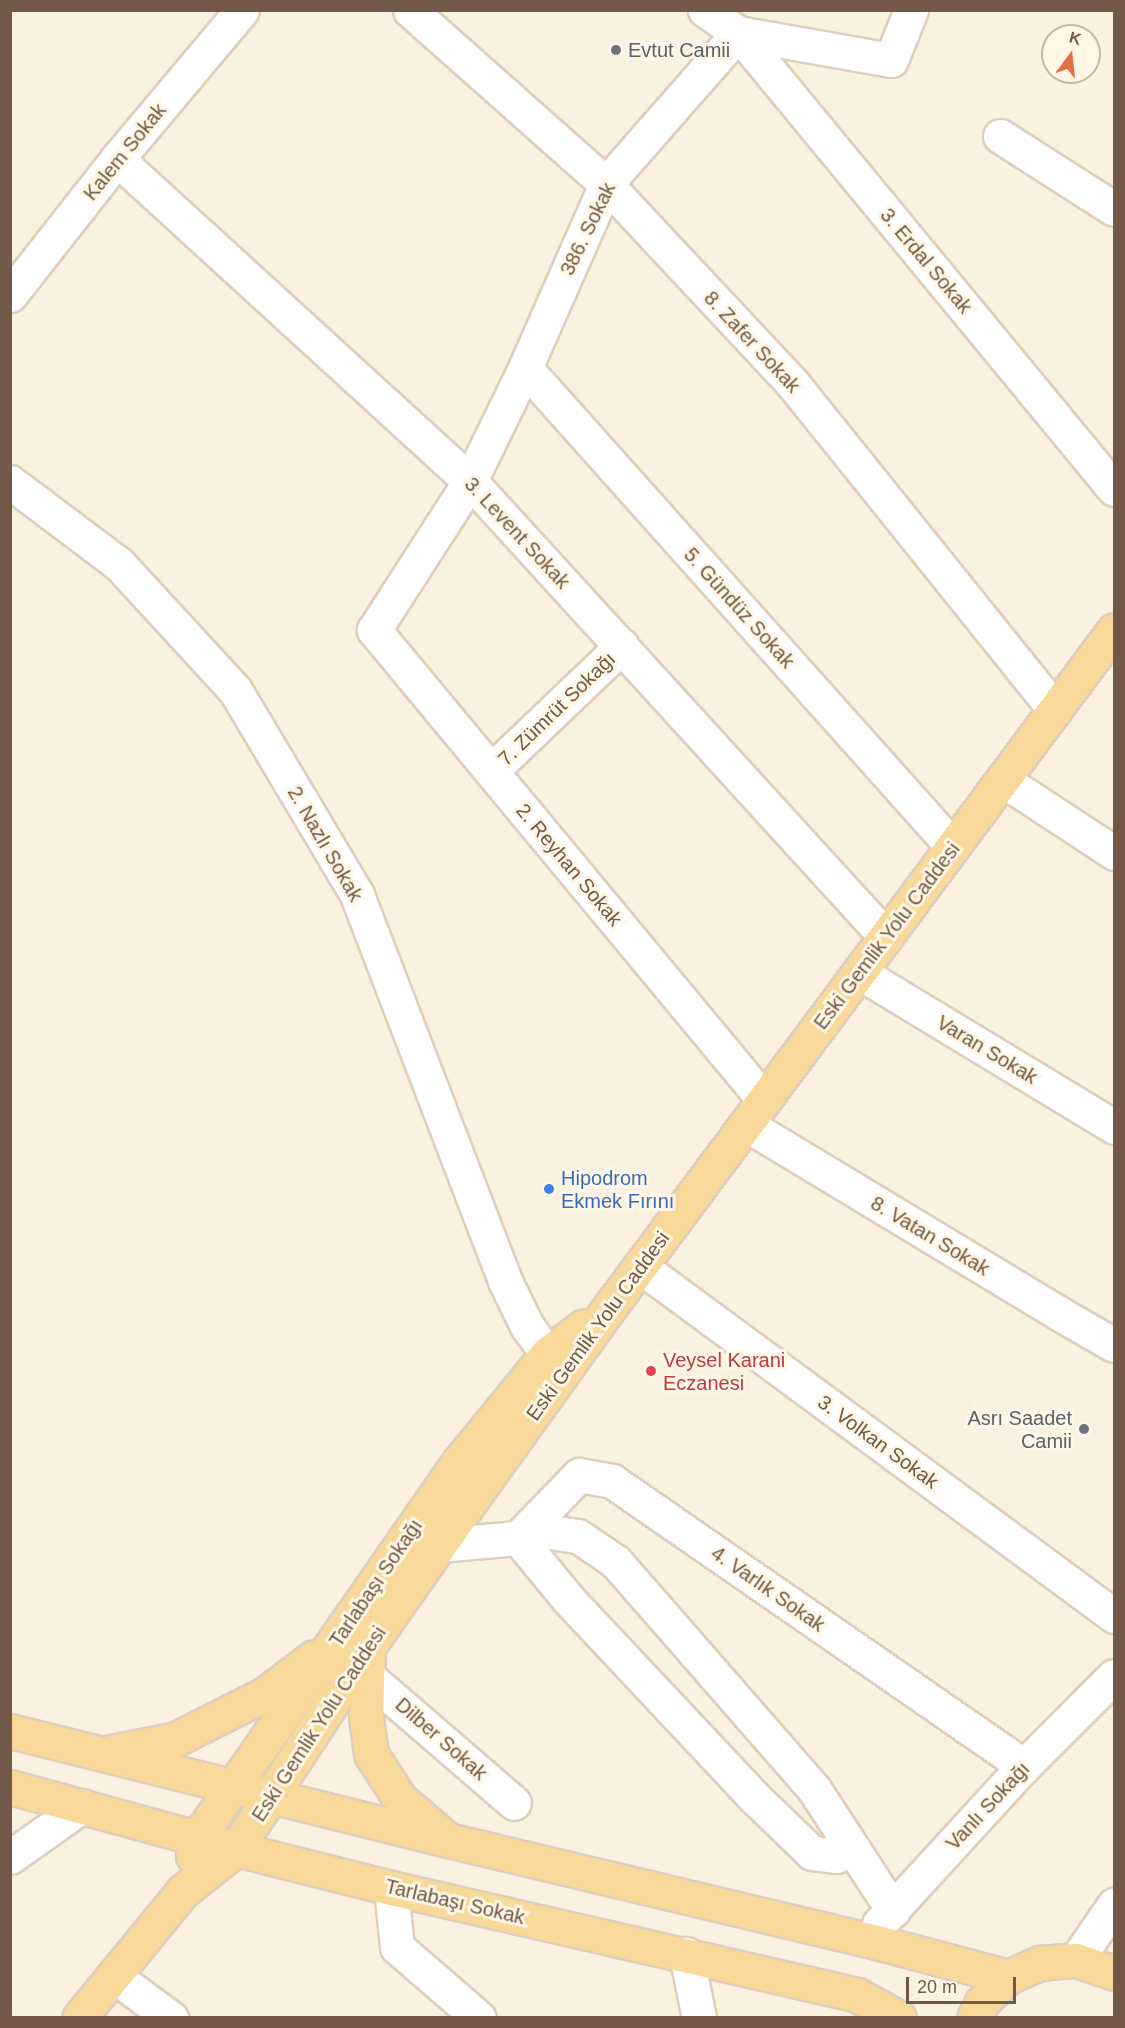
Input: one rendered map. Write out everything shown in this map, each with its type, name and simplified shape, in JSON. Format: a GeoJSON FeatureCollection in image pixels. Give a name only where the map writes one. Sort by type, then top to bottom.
{"type":"FeatureCollection","features":[{"type":"Feature","properties":{"kind":"main road","name":"Eski Gemlik Yolu Caddesi"},"geometry":{"type":"LineString","coordinates":[[79,2018],[182,1892],[236,1850],[368,1661],[439,1545],[612,1304],[1114,630]]}},
{"type":"Feature","properties":{"kind":"main road","name":"Tarlabaşı Sokağı"},"geometry":{"type":"LineString","coordinates":[[182,1892],[198,1838],[459,1462],[547,1354],[612,1304]]}},
{"type":"Feature","properties":{"kind":"main road"},"geometry":{"type":"LineString","coordinates":[[102,1754],[176,1739],[265,1694],[337,1640]]}},
{"type":"Feature","properties":{"kind":"main road"},"geometry":{"type":"LineString","coordinates":[[368,1661],[366,1718],[371,1754],[400,1799],[448,1840]]}},
{"type":"Feature","properties":{"kind":"main road"},"geometry":{"type":"LineString","coordinates":[[10,1731],[448,1840],[865,1939],[1008,1977]]}},
{"type":"Feature","properties":{"kind":"main road","name":"Tarlabaşı Sokak"},"geometry":{"type":"LineString","coordinates":[[10,1787],[236,1850],[857,1995],[898,2018]]}},
{"type":"Feature","properties":{"kind":"main road"},"geometry":{"type":"LineString","coordinates":[[974,2018],[982,2002],[1008,1977],[1040,1964],[1076,1960],[1114,1973]]}},
{"type":"Feature","properties":{"kind":"street","name":"Kalem Sokak"},"geometry":{"type":"LineString","coordinates":[[10,295],[117,159],[242,10]]}},
{"type":"Feature","properties":{"kind":"street","name":"8. Zafer Sokak"},"geometry":{"type":"LineString","coordinates":[[410,10],[606,184],[793,384],[1055,710]]}},
{"type":"Feature","properties":{"kind":"street"},"geometry":{"type":"LineString","coordinates":[[705,10],[738,33],[891,60],[911,10]]}},
{"type":"Feature","properties":{"kind":"street","name":"386. Sokak"},"geometry":{"type":"LineString","coordinates":[[374,630],[470,481],[525,368],[606,184],[738,33]]}},
{"type":"Feature","properties":{"kind":"street","name":"3. Erdal Sokak"},"geometry":{"type":"LineString","coordinates":[[738,33],[1114,489]]}},
{"type":"Feature","properties":{"kind":"street"},"geometry":{"type":"LineString","coordinates":[[1000,136],[1114,209]]}},
{"type":"Feature","properties":{"kind":"street","name":"3. Levent Sokak"},"geometry":{"type":"LineString","coordinates":[[117,159],[470,481],[886,937]]}},
{"type":"Feature","properties":{"kind":"street","name":"5. Gündüz Sokak"},"geometry":{"type":"LineString","coordinates":[[525,368],[953,847]]}},
{"type":"Feature","properties":{"kind":"street","name":"2. Nazlı Sokak"},"geometry":{"type":"LineString","coordinates":[[10,482],[119,564],[235,690],[357,895],[505,1281],[527,1326],[547,1354]]}},
{"type":"Feature","properties":{"kind":"street","name":"2. Reyhan Sokak"},"geometry":{"type":"LineString","coordinates":[[374,630],[492,771],[755,1112]]}},
{"type":"Feature","properties":{"kind":"street","name":"7. Zümrüt Sokağı"},"geometry":{"type":"LineString","coordinates":[[492,771],[622,646]]}},
{"type":"Feature","properties":{"kind":"street"},"geometry":{"type":"LineString","coordinates":[[1003,780],[1114,853]]}},
{"type":"Feature","properties":{"kind":"street","name":"Varan Sokak"},"geometry":{"type":"LineString","coordinates":[[860,973],[1114,1127]]}},
{"type":"Feature","properties":{"kind":"street","name":"8. Vatan Sokak"},"geometry":{"type":"LineString","coordinates":[[755,1112],[1059,1314],[1114,1345]]}},
{"type":"Feature","properties":{"kind":"street","name":"3. Volkan Sokak"},"geometry":{"type":"LineString","coordinates":[[641,1267],[1114,1616]]}},
{"type":"Feature","properties":{"kind":"street","name":"4. Varlık Sokak"},"geometry":{"type":"LineString","coordinates":[[518,1539],[579,1475],[612,1481],[1024,1766]]}},
{"type":"Feature","properties":{"kind":"street"},"geometry":{"type":"LineString","coordinates":[[439,1545],[518,1539],[549,1532],[578,1536],[616,1562],[814,1789],[893,1910]]}},
{"type":"Feature","properties":{"kind":"street"},"geometry":{"type":"LineString","coordinates":[[518,1539],[569,1600],[755,1798],[812,1853],[836,1856],[852,1848]]}},
{"type":"Feature","properties":{"kind":"street","name":"Dilber Sokak"},"geometry":{"type":"LineString","coordinates":[[368,1661],[514,1803]]}},
{"type":"Feature","properties":{"kind":"street","name":"Vanlı Sokağı"},"geometry":{"type":"LineString","coordinates":[[865,1939],[1024,1766],[1114,1676]]}},
{"type":"Feature","properties":{"kind":"street"},"geometry":{"type":"LineString","coordinates":[[10,1857],[82,1806]]}},
{"type":"Feature","properties":{"kind":"street"},"geometry":{"type":"LineString","coordinates":[[391,1888],[397,1947],[479,2018]]}},
{"type":"Feature","properties":{"kind":"street"},"geometry":{"type":"LineString","coordinates":[[1076,1960],[1114,1905]]}},
{"type":"Feature","properties":{"kind":"street"},"geometry":{"type":"LineString","coordinates":[[686,1954],[699,2018]]}},
{"type":"Feature","properties":{"kind":"street"},"geometry":{"type":"LineString","coordinates":[[114,1976],[171,2018]]}},
{"type":"Feature","properties":{"kind":"place","name":"Evtut Camii"},"geometry":{"type":"Point","coordinates":[616,50]}},
{"type":"Feature","properties":{"kind":"place","name":"Hipodrom Ekmek Fırını"},"geometry":{"type":"Point","coordinates":[549,1189]}},
{"type":"Feature","properties":{"kind":"place","name":"Veysel Karani Eczanesi"},"geometry":{"type":"Point","coordinates":[651,1371]}},
{"type":"Feature","properties":{"kind":"place","name":"Asrı Saadet Camii"},"geometry":{"type":"Point","coordinates":[1084,1429]}}]}
